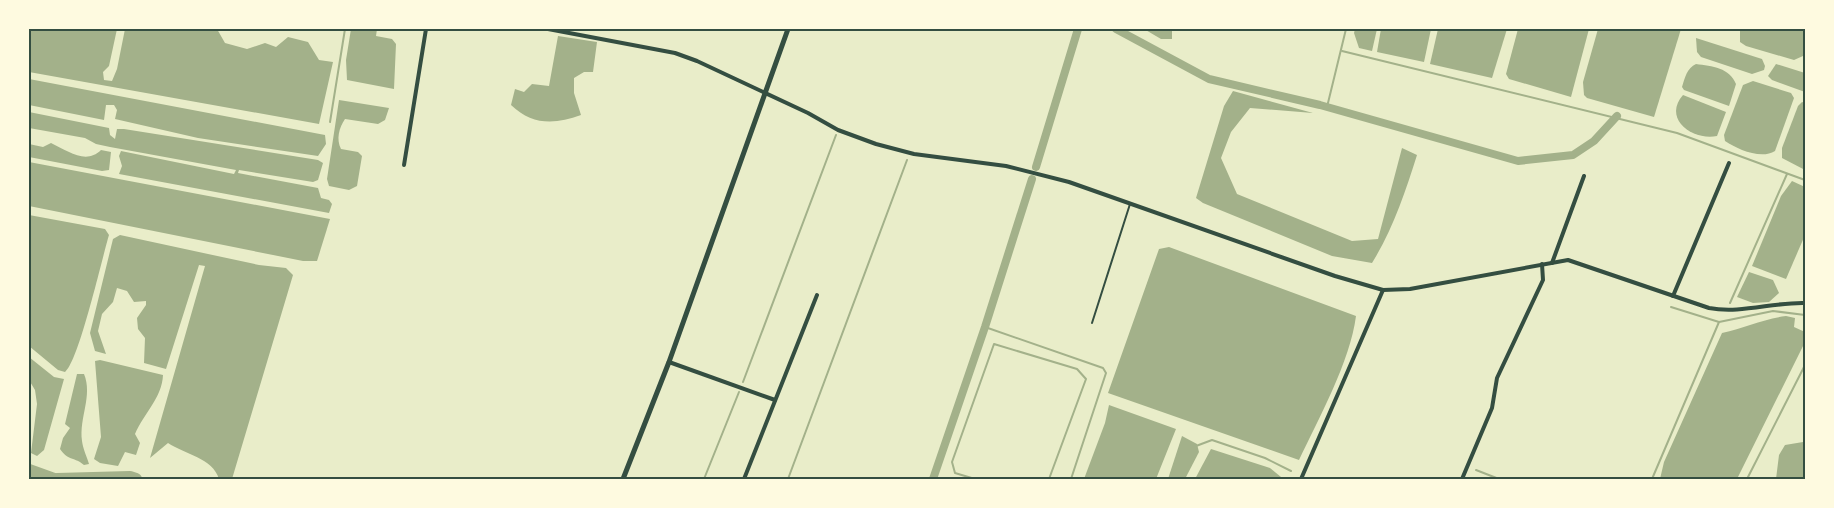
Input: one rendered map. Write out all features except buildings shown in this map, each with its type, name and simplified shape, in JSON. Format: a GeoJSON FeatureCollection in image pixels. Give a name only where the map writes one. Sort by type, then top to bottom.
{"type":"FeatureCollection","features":[{"type":"Feature","properties":{"kind":"street"},"geometry":{"type":"LineString","coordinates":[[404,165],[426,29]]}},
{"type":"Feature","properties":{"kind":"street"},"geometry":{"type":"LineString","coordinates":[[548,29],[675,53],[766,93],[838,130],[884,147],[914,154],[1021,170],[1069,182],[1335,276],[1383,290],[1410,289],[1506,273],[1568,260],[1720,310],[1789,302],[1805,303]]}},
{"type":"Feature","properties":{"kind":"street"},"geometry":{"type":"LineString","coordinates":[[623,479],[669,362],[788,29]]}},
{"type":"Feature","properties":{"kind":"street"},"geometry":{"type":"LineString","coordinates":[[1673,296],[1729,163]]}},
{"type":"Feature","properties":{"kind":"street"},"geometry":{"type":"LineString","coordinates":[[1552,263],[1584,176]]}},
{"type":"Feature","properties":{"kind":"street"},"geometry":{"type":"LineString","coordinates":[[1462,479],[1492,408],[1497,378],[1543,280],[1542,264]]}},
{"type":"Feature","properties":{"kind":"street"},"geometry":{"type":"LineString","coordinates":[[1301,479],[1383,290]]}},
{"type":"Feature","properties":{"kind":"street"},"geometry":{"type":"LineString","coordinates":[[744,479],[818,294]]}},
{"type":"Feature","properties":{"kind":"street"},"geometry":{"type":"LineString","coordinates":[[669,362],[775,400]]}},
{"type":"Feature","properties":{"kind":"lane"},"geometry":{"type":"LineString","coordinates":[[1092,323],[1130,204]]}},
{"type":"Feature","properties":{"kind":"shaded area"},"geometry":{"type":"Polygon","coordinates":[[[29,29],[117,29],[109,66],[103,72],[104,80],[112,81],[117,69],[125,29],[217,29],[225,43],[247,49],[265,43],[276,47],[288,37],[308,42],[319,60],[333,62],[319,124],[29,72],[29,29]]]}},
{"type":"Feature","properties":{"kind":"shaded area"},"geometry":{"type":"Polygon","coordinates":[[[351,29],[377,29],[376,36],[392,39],[396,44],[394,89],[347,80],[346,60],[351,29]]]}},
{"type":"Feature","properties":{"kind":"shaded area"},"geometry":{"type":"Polygon","coordinates":[[[1144,29],[1172,29],[1172,39],[1161,39],[1144,29]]]}},
{"type":"Feature","properties":{"kind":"shaded area"},"geometry":{"type":"Polygon","coordinates":[[[1355,29],[1377,29],[1372,51],[1359,48],[1354,33],[1355,29]]]}},
{"type":"Feature","properties":{"kind":"shaded area"},"geometry":{"type":"Polygon","coordinates":[[[1381,29],[1431,29],[1424,62],[1377,52],[1381,29]]]}},
{"type":"Feature","properties":{"kind":"shaded area"},"geometry":{"type":"Polygon","coordinates":[[[1438,29],[1507,29],[1492,78],[1430,64],[1438,29]]]}},
{"type":"Feature","properties":{"kind":"shaded area"},"geometry":{"type":"Polygon","coordinates":[[[1518,29],[1589,29],[1571,97],[1509,79],[1506,74],[1518,29]]]}},
{"type":"Feature","properties":{"kind":"shaded area"},"geometry":{"type":"Polygon","coordinates":[[[1598,29],[1681,29],[1654,117],[1587,98],[1584,95],[1583,82],[1598,29]]]}},
{"type":"Feature","properties":{"kind":"shaded area"},"geometry":{"type":"Polygon","coordinates":[[[1740,29],[1805,29],[1803,56],[1794,60],[1746,46],[1740,42],[1740,29]]]}},
{"type":"Feature","properties":{"kind":"shaded area"},"geometry":{"type":"Polygon","coordinates":[[[558,36],[597,42],[593,72],[584,72],[574,78],[574,93],[581,115],[553,122],[535,120],[519,112],[511,105],[515,89],[524,92],[532,84],[549,86],[558,36]]]}},
{"type":"Feature","properties":{"kind":"shaded area"},"geometry":{"type":"Polygon","coordinates":[[[1696,38],[1762,59],[1765,66],[1764,70],[1752,74],[1701,57],[1697,52],[1696,38]]]}},
{"type":"Feature","properties":{"kind":"shaded area"},"geometry":{"type":"Polygon","coordinates":[[[1696,64],[1725,71],[1733,79],[1736,84],[1729,106],[1684,90],[1682,87],[1687,73],[1696,64]]]}},
{"type":"Feature","properties":{"kind":"shaded area"},"geometry":{"type":"Polygon","coordinates":[[[1776,64],[1805,73],[1805,92],[1772,80],[1768,76],[1776,64]]]}},
{"type":"Feature","properties":{"kind":"shaded area"},"geometry":{"type":"Polygon","coordinates":[[[29,79],[325,135],[326,144],[318,156],[198,138],[115,119],[117,110],[114,105],[106,105],[104,120],[29,105],[29,79]]]}},
{"type":"Feature","properties":{"kind":"shaded area"},"geometry":{"type":"Polygon","coordinates":[[[1753,81],[1791,93],[1794,98],[1775,151],[1769,153],[1756,154],[1725,141],[1724,135],[1743,85],[1753,81]]]}},
{"type":"Feature","properties":{"kind":"shaded area"},"geometry":{"type":"Polygon","coordinates":[[[1233,91],[1313,113],[1250,108],[1231,132],[1221,158],[1237,194],[1352,241],[1378,239],[1402,148],[1417,155],[1392,224],[1372,263],[1332,256],[1203,203],[1196,198],[1224,106],[1233,91]]]}},
{"type":"Feature","properties":{"kind":"shaded area"},"geometry":{"type":"Polygon","coordinates":[[[1683,95],[1726,112],[1717,136],[1708,137],[1690,132],[1678,120],[1677,104],[1683,95]]]}},
{"type":"Feature","properties":{"kind":"shaded area"},"geometry":{"type":"Polygon","coordinates":[[[339,100],[389,108],[385,120],[378,124],[345,119],[343,122],[338,137],[341,149],[358,152],[362,156],[357,186],[349,190],[329,186],[327,179],[339,100]]]}},
{"type":"Feature","properties":{"kind":"shaded area"},"geometry":{"type":"Polygon","coordinates":[[[1802,102],[1805,103],[1805,170],[1782,158],[1782,148],[1798,106],[1802,102]]]}},
{"type":"Feature","properties":{"kind":"shaded area"},"geometry":{"type":"Polygon","coordinates":[[[29,112],[109,128],[110,135],[115,139],[117,129],[124,129],[318,160],[323,163],[318,180],[313,182],[239,170],[238,173],[318,188],[321,198],[329,200],[332,204],[329,213],[119,174],[122,166],[119,156],[121,151],[234,174],[236,170],[110,147],[96,144],[85,138],[29,128],[29,112]]]}},
{"type":"Feature","properties":{"kind":"shaded area"},"geometry":{"type":"Polygon","coordinates":[[[51,143],[70,153],[83,156],[95,154],[101,150],[111,152],[109,170],[102,171],[29,157],[29,144],[43,147],[51,143]]]}},
{"type":"Feature","properties":{"kind":"shaded area"},"geometry":{"type":"Polygon","coordinates":[[[29,162],[330,219],[317,261],[303,261],[29,206],[29,162]]]}},
{"type":"Feature","properties":{"kind":"shaded area"},"geometry":{"type":"Polygon","coordinates":[[[1792,181],[1805,187],[1805,235],[1786,279],[1752,266],[1781,196],[1792,181]]]}},
{"type":"Feature","properties":{"kind":"shaded area"},"geometry":{"type":"Polygon","coordinates":[[[29,215],[105,229],[109,235],[77,349],[71,364],[65,372],[58,370],[29,346],[29,215]]]}},
{"type":"Feature","properties":{"kind":"shaded area"},"geometry":{"type":"Polygon","coordinates":[[[120,235],[259,265],[286,268],[293,275],[232,479],[219,479],[211,466],[204,461],[168,443],[150,458],[205,266],[199,265],[166,369],[144,363],[145,338],[138,329],[137,318],[146,305],[146,301],[134,302],[127,291],[117,288],[113,302],[102,314],[98,331],[106,354],[95,351],[90,333],[113,239],[120,235]]]}},
{"type":"Feature","properties":{"kind":"shaded area"},"geometry":{"type":"Polygon","coordinates":[[[1169,247],[1356,316],[1353,334],[1341,371],[1299,460],[1108,393],[1159,249],[1169,247]]]}},
{"type":"Feature","properties":{"kind":"shaded area"},"geometry":{"type":"Polygon","coordinates":[[[1749,272],[1773,280],[1779,293],[1769,302],[1753,303],[1737,297],[1749,272]]]}},
{"type":"Feature","properties":{"kind":"shaded area"},"geometry":{"type":"Polygon","coordinates":[[[1786,316],[1795,318],[1794,327],[1805,332],[1805,342],[1737,479],[1660,479],[1664,462],[1722,333],[1786,316]]]}},
{"type":"Feature","properties":{"kind":"shaded area"},"geometry":{"type":"Polygon","coordinates":[[[29,357],[54,377],[64,379],[44,450],[37,456],[31,453],[37,404],[35,390],[29,380],[29,357]]]}},
{"type":"Feature","properties":{"kind":"shaded area"},"geometry":{"type":"Polygon","coordinates":[[[100,360],[163,375],[156,398],[135,434],[140,443],[136,455],[125,452],[118,466],[100,463],[94,459],[101,437],[95,361],[100,360]]]}},
{"type":"Feature","properties":{"kind":"shaded area"},"geometry":{"type":"Polygon","coordinates":[[[77,374],[84,374],[87,390],[82,432],[83,444],[89,464],[84,465],[66,455],[60,449],[63,438],[70,428],[65,424],[77,374]]]}},
{"type":"Feature","properties":{"kind":"shaded area"},"geometry":{"type":"Polygon","coordinates":[[[1109,405],[1176,429],[1156,479],[1084,479],[1105,423],[1109,405]]]}},
{"type":"Feature","properties":{"kind":"shaded area"},"geometry":{"type":"Polygon","coordinates":[[[1805,424],[1805,479],[1776,479],[1779,455],[1785,445],[1803,442],[1805,424]]]}},
{"type":"Feature","properties":{"kind":"shaded area"},"geometry":{"type":"Polygon","coordinates":[[[1182,436],[1197,444],[1199,452],[1185,479],[1168,479],[1182,436]]]}},
{"type":"Feature","properties":{"kind":"shaded area"},"geometry":{"type":"Polygon","coordinates":[[[1211,449],[1270,468],[1281,477],[1280,479],[1195,479],[1211,449]]]}},
{"type":"Feature","properties":{"kind":"waterway"},"geometry":{"type":"LineString","coordinates":[[330,122],[345,29]]}},
{"type":"Feature","properties":{"kind":"waterway"},"geometry":{"type":"LineString","coordinates":[[1036,167],[1078,29]]}},
{"type":"Feature","properties":{"kind":"waterway"},"geometry":{"type":"LineString","coordinates":[[1116,29],[1209,79],[1320,105],[1518,161],[1573,155],[1594,141],[1617,116]]}},
{"type":"Feature","properties":{"kind":"waterway"},"geometry":{"type":"LineString","coordinates":[[1327,107],[1346,29]]}},
{"type":"Feature","properties":{"kind":"waterway"},"geometry":{"type":"LineString","coordinates":[[1342,51],[1677,133],[1805,180]]}},
{"type":"Feature","properties":{"kind":"waterway"},"geometry":{"type":"LineString","coordinates":[[743,382],[836,135]]}},
{"type":"Feature","properties":{"kind":"waterway"},"geometry":{"type":"LineString","coordinates":[[788,479],[907,160]]}},
{"type":"Feature","properties":{"kind":"waterway"},"geometry":{"type":"LineString","coordinates":[[1730,303],[1787,174]]}},
{"type":"Feature","properties":{"kind":"waterway"},"geometry":{"type":"LineString","coordinates":[[933,479],[985,327],[1032,179]]}},
{"type":"Feature","properties":{"kind":"waterway"},"geometry":{"type":"LineString","coordinates":[[1671,307],[1719,322],[1773,311],[1805,315]]}},
{"type":"Feature","properties":{"kind":"waterway"},"geometry":{"type":"LineString","coordinates":[[1652,479],[1719,322]]}},
{"type":"Feature","properties":{"kind":"waterway"},"geometry":{"type":"LineString","coordinates":[[985,327],[1103,368],[1106,373],[1071,479]]}},
{"type":"Feature","properties":{"kind":"waterway"},"geometry":{"type":"LineString","coordinates":[[975,479],[955,473],[952,462],[994,344],[1077,369],[1086,379],[1049,479]]}},
{"type":"Feature","properties":{"kind":"waterway"},"geometry":{"type":"LineString","coordinates":[[1747,479],[1805,365]]}},
{"type":"Feature","properties":{"kind":"waterway"},"geometry":{"type":"LineString","coordinates":[[704,479],[739,392]]}},
{"type":"Feature","properties":{"kind":"waterway"},"geometry":{"type":"LineString","coordinates":[[1196,446],[1212,440],[1265,458],[1291,471]]}},
{"type":"Feature","properties":{"kind":"waterway"},"geometry":{"type":"LineString","coordinates":[[29,470],[54,479]]}},
{"type":"Feature","properties":{"kind":"waterway"},"geometry":{"type":"LineString","coordinates":[[1476,470],[1499,479]]}},
{"type":"Feature","properties":{"kind":"waterway"},"geometry":{"type":"LineString","coordinates":[[57,479],[130,477],[136,479]]}}]}
